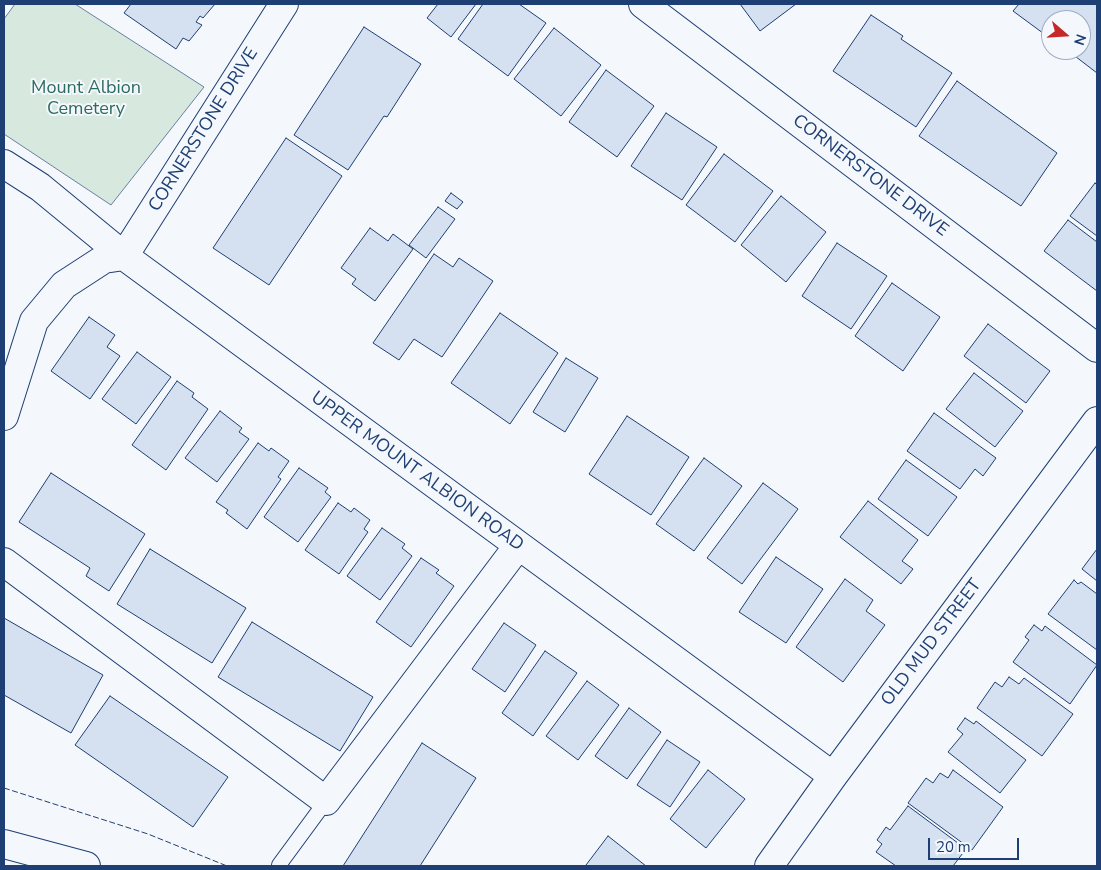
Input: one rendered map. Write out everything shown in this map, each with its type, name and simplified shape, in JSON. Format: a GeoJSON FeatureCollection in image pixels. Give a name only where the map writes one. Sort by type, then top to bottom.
{"type":"FeatureCollection","features":[{"type":"Feature","properties":{"kind":"street","name":"CORNERSTONE DRIVE"},"geometry":{"type":"LineString","coordinates":[[124,256],[284,4]]}},
{"type":"Feature","properties":{"kind":"street","name":"CORNERSTONE DRIVE"},"geometry":{"type":"LineString","coordinates":[[643,4],[1097,348]]}},
{"type":"Feature","properties":{"kind":"street","name":"UPPER MOUNT ALBION ROAD"},"geometry":{"type":"LineString","coordinates":[[4,164],[40,187],[124,256],[833,776]]}},
{"type":"Feature","properties":{"kind":"street"},"geometry":{"type":"LineString","coordinates":[[4,416],[34,321],[64,285],[104,259],[124,256]]}},
{"type":"Feature","properties":{"kind":"street","name":"OLD MUD STREET"},"geometry":{"type":"LineString","coordinates":[[769,866],[833,776],[1097,421]]}},
{"type":"Feature","properties":{"kind":"street"},"geometry":{"type":"LineString","coordinates":[[4,562],[326,801],[518,546]]}},
{"type":"Feature","properties":{"kind":"street"},"geometry":{"type":"LineString","coordinates":[[4,844],[86,866]]}},
{"type":"Feature","properties":{"kind":"lane"},"geometry":{"type":"LineString","coordinates":[[280,865],[326,801]]}},
{"type":"Feature","properties":{"kind":"green space","name":"Mount Albion Cemetery"},"geometry":{"type":"Polygon","coordinates":[[[15,4],[75,4],[204,87],[111,205],[4,134],[4,19],[15,4]]]}},
{"type":"Feature","properties":{"kind":"building"},"geometry":{"type":"Polygon","coordinates":[[[131,4],[215,4],[203,18],[200,16],[196,22],[202,25],[189,41],[183,38],[176,49],[124,13],[131,4]]]}},
{"type":"Feature","properties":{"kind":"building"},"geometry":{"type":"Polygon","coordinates":[[[438,4],[476,4],[451,37],[427,18],[438,4]]]}},
{"type":"Feature","properties":{"kind":"building"},"geometry":{"type":"Polygon","coordinates":[[[483,4],[519,4],[546,23],[508,76],[458,39],[483,4]]]}},
{"type":"Feature","properties":{"kind":"building"},"geometry":{"type":"Polygon","coordinates":[[[740,4],[796,4],[760,31],[740,4]]]}},
{"type":"Feature","properties":{"kind":"building"},"geometry":{"type":"Polygon","coordinates":[[[1019,4],[1097,4],[1097,73],[1080,60],[1091,60],[1091,10],[1041,10],[1041,32],[1013,11],[1019,4]]]}},
{"type":"Feature","properties":{"kind":"building"},"geometry":{"type":"Polygon","coordinates":[[[871,15],[903,36],[901,39],[952,73],[916,127],[833,71],[871,15]]]}},
{"type":"Feature","properties":{"kind":"building"},"geometry":{"type":"Polygon","coordinates":[[[364,27],[421,64],[387,117],[384,116],[348,170],[294,135],[364,27]]]}},
{"type":"Feature","properties":{"kind":"building"},"geometry":{"type":"Polygon","coordinates":[[[554,28],[601,65],[561,116],[514,79],[554,28]]]}},
{"type":"Feature","properties":{"kind":"building"},"geometry":{"type":"Polygon","coordinates":[[[606,70],[654,106],[617,157],[569,122],[606,70]]]}},
{"type":"Feature","properties":{"kind":"building"},"geometry":{"type":"Polygon","coordinates":[[[957,81],[1057,153],[1021,206],[919,136],[957,81]]]}},
{"type":"Feature","properties":{"kind":"building"},"geometry":{"type":"Polygon","coordinates":[[[666,113],[717,147],[682,200],[631,166],[666,113]]]}},
{"type":"Feature","properties":{"kind":"building"},"geometry":{"type":"Polygon","coordinates":[[[286,138],[342,176],[269,285],[213,248],[286,138]]]}},
{"type":"Feature","properties":{"kind":"building"},"geometry":{"type":"Polygon","coordinates":[[[724,154],[773,191],[735,242],[686,205],[724,154]]]}},
{"type":"Feature","properties":{"kind":"building"},"geometry":{"type":"Polygon","coordinates":[[[1095,183],[1097,185],[1097,236],[1070,216],[1095,183]]]}},
{"type":"Feature","properties":{"kind":"building"},"geometry":{"type":"Polygon","coordinates":[[[451,193],[463,202],[457,209],[445,201],[451,193]]]}},
{"type":"Feature","properties":{"kind":"building"},"geometry":{"type":"Polygon","coordinates":[[[781,196],[826,232],[786,282],[741,245],[781,196]]]}},
{"type":"Feature","properties":{"kind":"building"},"geometry":{"type":"Polygon","coordinates":[[[438,207],[455,219],[426,258],[409,245],[438,207]]]}},
{"type":"Feature","properties":{"kind":"building"},"geometry":{"type":"Polygon","coordinates":[[[1068,220],[1097,242],[1097,291],[1044,251],[1068,220]]]}},
{"type":"Feature","properties":{"kind":"building"},"geometry":{"type":"Polygon","coordinates":[[[370,228],[388,241],[393,234],[413,249],[375,301],[352,284],[356,279],[341,268],[370,228]]]}},
{"type":"Feature","properties":{"kind":"building"},"geometry":{"type":"Polygon","coordinates":[[[837,243],[887,276],[851,329],[802,296],[837,243]]]}},
{"type":"Feature","properties":{"kind":"building"},"geometry":{"type":"Polygon","coordinates":[[[434,254],[453,267],[459,258],[493,281],[442,357],[414,339],[399,360],[373,343],[434,254]]]}},
{"type":"Feature","properties":{"kind":"building"},"geometry":{"type":"Polygon","coordinates":[[[892,283],[940,317],[903,371],[855,336],[892,283]]]}},
{"type":"Feature","properties":{"kind":"building"},"geometry":{"type":"Polygon","coordinates":[[[500,313],[558,353],[510,424],[451,383],[500,313]]]}},
{"type":"Feature","properties":{"kind":"building"},"geometry":{"type":"Polygon","coordinates":[[[89,317],[115,335],[107,347],[120,356],[90,399],[51,371],[89,317]]]}},
{"type":"Feature","properties":{"kind":"building"},"geometry":{"type":"Polygon","coordinates":[[[988,324],[1050,371],[1026,403],[964,356],[988,324]]]}},
{"type":"Feature","properties":{"kind":"building"},"geometry":{"type":"Polygon","coordinates":[[[137,352],[171,377],[136,424],[102,399],[137,352]]]}},
{"type":"Feature","properties":{"kind":"building"},"geometry":{"type":"Polygon","coordinates":[[[566,358],[598,378],[565,432],[533,412],[566,358]]]}},
{"type":"Feature","properties":{"kind":"building"},"geometry":{"type":"Polygon","coordinates":[[[974,373],[1023,411],[995,447],[946,409],[974,373]]]}},
{"type":"Feature","properties":{"kind":"building"},"geometry":{"type":"Polygon","coordinates":[[[177,381],[194,393],[192,397],[208,409],[166,470],[132,445],[177,381]]]}},
{"type":"Feature","properties":{"kind":"building"},"geometry":{"type":"Polygon","coordinates":[[[220,411],[242,428],[239,432],[249,439],[217,482],[185,458],[220,411]]]}},
{"type":"Feature","properties":{"kind":"building"},"geometry":{"type":"Polygon","coordinates":[[[934,413],[996,458],[983,476],[975,469],[960,489],[907,451],[934,413]]]}},
{"type":"Feature","properties":{"kind":"building"},"geometry":{"type":"Polygon","coordinates":[[[627,416],[689,457],[651,515],[589,474],[627,416]]]}},
{"type":"Feature","properties":{"kind":"building"},"geometry":{"type":"Polygon","coordinates":[[[258,443],[269,451],[271,448],[289,461],[278,477],[281,479],[247,529],[226,513],[228,510],[216,502],[258,443]]]}},
{"type":"Feature","properties":{"kind":"building"},"geometry":{"type":"Polygon","coordinates":[[[704,458],[742,486],[694,551],[656,524],[704,458]]]}},
{"type":"Feature","properties":{"kind":"building"},"geometry":{"type":"Polygon","coordinates":[[[906,460],[957,497],[928,536],[878,499],[906,460]]]}},
{"type":"Feature","properties":{"kind":"building"},"geometry":{"type":"Polygon","coordinates":[[[299,468],[328,488],[325,492],[331,497],[298,542],[264,517],[299,468]]]}},
{"type":"Feature","properties":{"kind":"building"},"geometry":{"type":"Polygon","coordinates":[[[51,473],[145,534],[109,591],[86,576],[90,568],[19,522],[51,473]]]}},
{"type":"Feature","properties":{"kind":"building"},"geometry":{"type":"Polygon","coordinates":[[[763,483],[798,509],[742,584],[707,558],[763,483]]]}},
{"type":"Feature","properties":{"kind":"building"},"geometry":{"type":"Polygon","coordinates":[[[868,501],[918,540],[902,561],[913,569],[901,584],[840,537],[868,501]]]}},
{"type":"Feature","properties":{"kind":"building"},"geometry":{"type":"Polygon","coordinates":[[[338,503],[351,512],[354,508],[370,520],[364,529],[368,532],[339,574],[305,550],[338,503]]]}},
{"type":"Feature","properties":{"kind":"building"},"geometry":{"type":"Polygon","coordinates":[[[382,528],[405,544],[402,548],[412,556],[380,600],[347,576],[382,528]]]}},
{"type":"Feature","properties":{"kind":"building"},"geometry":{"type":"Polygon","coordinates":[[[150,549],[246,608],[212,663],[117,604],[150,549]]]}},
{"type":"Feature","properties":{"kind":"building"},"geometry":{"type":"Polygon","coordinates":[[[1097,549],[1097,581],[1082,569],[1097,549]]]}},
{"type":"Feature","properties":{"kind":"building"},"geometry":{"type":"Polygon","coordinates":[[[776,557],[823,589],[786,643],[739,612],[776,557]]]}},
{"type":"Feature","properties":{"kind":"building"},"geometry":{"type":"Polygon","coordinates":[[[421,558],[439,570],[436,573],[454,586],[411,647],[376,622],[421,558]]]}},
{"type":"Feature","properties":{"kind":"building"},"geometry":{"type":"Polygon","coordinates":[[[845,579],[873,600],[866,611],[885,625],[843,682],[796,647],[845,579]]]}},
{"type":"Feature","properties":{"kind":"building"},"geometry":{"type":"Polygon","coordinates":[[[1074,580],[1078,584],[1081,582],[1097,594],[1097,650],[1048,614],[1074,580]]]}},
{"type":"Feature","properties":{"kind":"building"},"geometry":{"type":"Polygon","coordinates":[[[4,618],[103,675],[71,733],[4,695],[4,618]]]}},
{"type":"Feature","properties":{"kind":"building"},"geometry":{"type":"Polygon","coordinates":[[[252,622],[373,697],[340,751],[218,677],[252,622]]]}},
{"type":"Feature","properties":{"kind":"building"},"geometry":{"type":"Polygon","coordinates":[[[504,623],[536,645],[505,692],[472,669],[504,623]]]}},
{"type":"Feature","properties":{"kind":"building"},"geometry":{"type":"Polygon","coordinates":[[[1034,625],[1042,631],[1045,626],[1097,665],[1070,704],[1013,662],[1029,640],[1025,637],[1034,625]]]}},
{"type":"Feature","properties":{"kind":"building"},"geometry":{"type":"Polygon","coordinates":[[[545,651],[577,673],[533,736],[502,713],[545,651]]]}},
{"type":"Feature","properties":{"kind":"building"},"geometry":{"type":"Polygon","coordinates":[[[1009,677],[1019,684],[1024,678],[1073,714],[1042,756],[977,708],[995,682],[1002,687],[1009,677]]]}},
{"type":"Feature","properties":{"kind":"building"},"geometry":{"type":"Polygon","coordinates":[[[587,681],[619,705],[578,760],[546,736],[587,681]]]}},
{"type":"Feature","properties":{"kind":"building"},"geometry":{"type":"Polygon","coordinates":[[[110,696],[228,777],[193,827],[75,745],[110,696]]]}},
{"type":"Feature","properties":{"kind":"building"},"geometry":{"type":"Polygon","coordinates":[[[629,708],[661,732],[627,779],[595,756],[629,708]]]}},
{"type":"Feature","properties":{"kind":"building"},"geometry":{"type":"Polygon","coordinates":[[[965,718],[974,724],[976,721],[1026,760],[1000,793],[948,752],[963,734],[957,729],[965,718]]]}},
{"type":"Feature","properties":{"kind":"building"},"geometry":{"type":"Polygon","coordinates":[[[667,740],[700,762],[670,807],[637,785],[667,740]]]}},
{"type":"Feature","properties":{"kind":"building"},"geometry":{"type":"Polygon","coordinates":[[[422,743],[476,778],[420,866],[343,866],[422,743]]]}},
{"type":"Feature","properties":{"kind":"building"},"geometry":{"type":"Polygon","coordinates":[[[708,770],[745,799],[706,848],[670,819],[708,770]]]}},
{"type":"Feature","properties":{"kind":"building"},"geometry":{"type":"Polygon","coordinates":[[[953,770],[1003,807],[972,850],[908,803],[926,778],[933,783],[940,773],[948,778],[953,770]]]}},
{"type":"Feature","properties":{"kind":"building"},"geometry":{"type":"Polygon","coordinates":[[[908,806],[966,849],[953,866],[896,866],[876,852],[882,844],[877,840],[886,827],[890,830],[908,806]]]}},
{"type":"Feature","properties":{"kind":"building"},"geometry":{"type":"Polygon","coordinates":[[[608,836],[646,866],[587,866],[608,836]]]}},
{"type":"Feature","properties":{"kind":"fence"},"geometry":{"type":"LineString","coordinates":[[4,788],[148,834],[227,866]]}}]}
